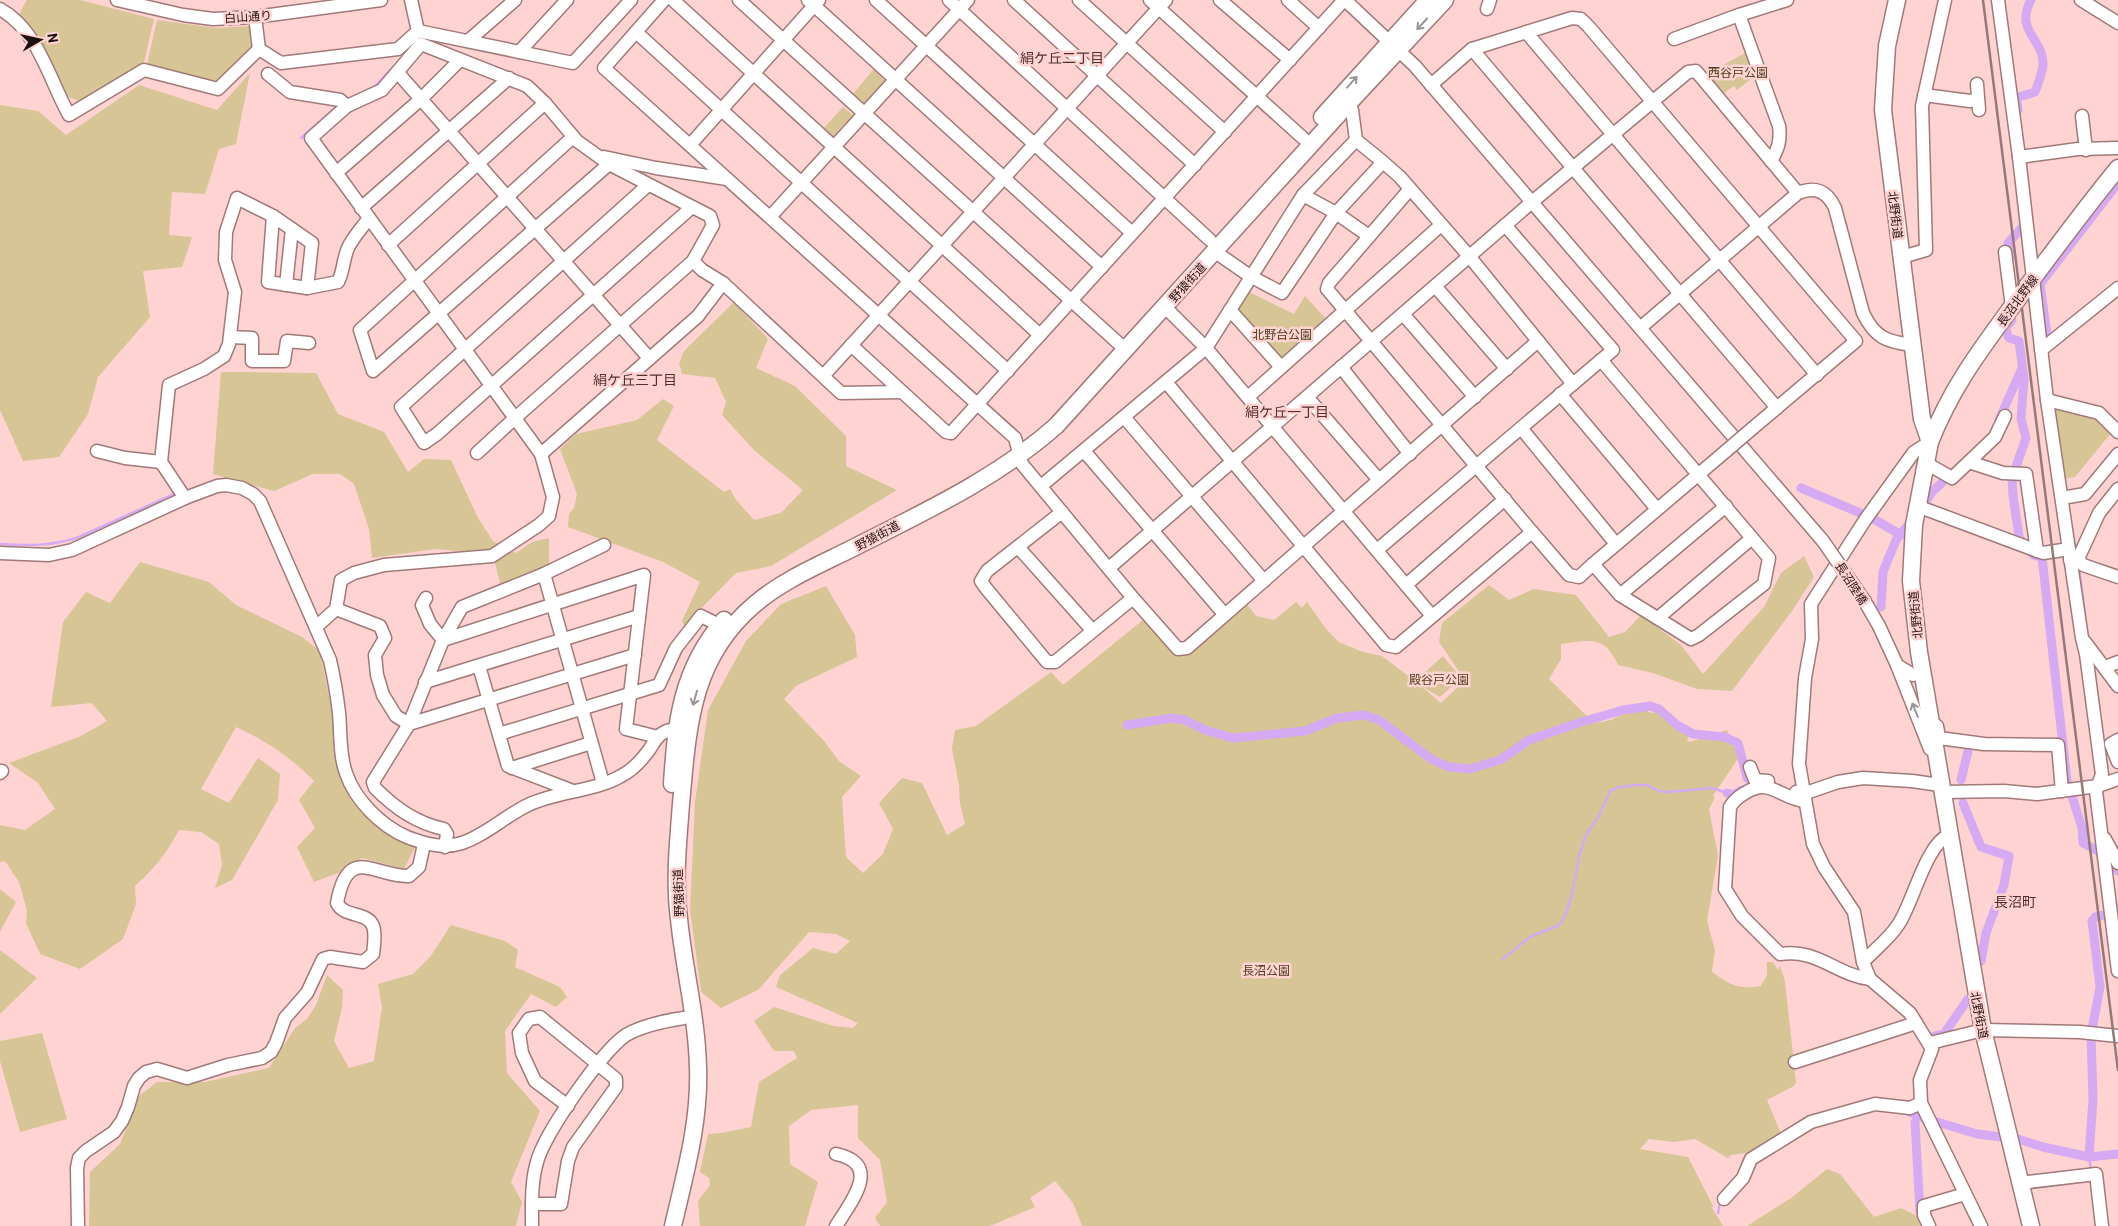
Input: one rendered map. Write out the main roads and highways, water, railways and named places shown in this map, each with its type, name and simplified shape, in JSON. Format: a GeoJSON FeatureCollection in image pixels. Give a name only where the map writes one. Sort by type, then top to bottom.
{"type":"FeatureCollection","features":[{"type":"Feature","properties":{"kind":"main road","name":"野猿街道"},"geometry":{"type":"LineString","coordinates":[[662,1226],[682,1142],[687,1103],[688,1064],[684,1018],[666,892],[666,854],[682,729],[699,683],[713,654],[728,633],[756,603],[785,583],[971,487],[1018,451],[1050,417],[1165,307],[1212,246],[1347,105],[1428,0]]}},
{"type":"Feature","properties":{"kind":"main road","name":"野猿街道"},"geometry":{"type":"LineString","coordinates":[[1122,347],[1212,246],[1303,138],[1394,45],[1445,0]]}},
{"type":"Feature","properties":{"kind":"main road","name":"北野街道"},"geometry":{"type":"LineString","coordinates":[[1898,0],[1887,46],[1883,110],[1922,419],[1930,442],[1917,506],[1913,546],[1912,596],[1926,674],[1940,783],[1982,1030],[2031,1226]]}},
{"type":"Feature","properties":{"kind":"main road","name":"長沼北野線"},"geometry":{"type":"LineString","coordinates":[[1930,442],[1952,392],[1974,357],[2033,277],[2118,168]]}},
{"type":"Feature","properties":{"kind":"main road","name":"野猿街道"},"geometry":{"type":"LineString","coordinates":[[673,1226],[694,1130],[698,1078],[696,1032],[678,917],[676,879],[682,700],[690,676],[707,641],[719,625],[746,598],[769,580],[1018,451]]}},
{"type":"Feature","properties":{"kind":"waterway"},"geometry":{"type":"LineString","coordinates":[[2018,110],[2017,100],[2019,97],[2035,92],[2043,65],[2039,48],[2028,28],[2026,20],[2031,0]]}},
{"type":"Feature","properties":{"kind":"waterway"},"geometry":{"type":"LineString","coordinates":[[373,88],[397,63]]}},
{"type":"Feature","properties":{"kind":"waterway"},"geometry":{"type":"LineString","coordinates":[[301,138],[337,106]]}},
{"type":"Feature","properties":{"kind":"waterway"},"geometry":{"type":"LineString","coordinates":[[2047,334],[2040,284],[2118,183]]}},
{"type":"Feature","properties":{"kind":"waterway"},"geometry":{"type":"LineString","coordinates":[[2010,257],[2008,243],[2028,221]]}},
{"type":"Feature","properties":{"kind":"waterway"},"geometry":{"type":"LineString","coordinates":[[2012,320],[2005,328],[2009,338],[2019,341],[2024,379],[2021,419],[2026,438],[2012,478],[2019,536],[2024,547]]}},
{"type":"Feature","properties":{"kind":"waterway"},"geometry":{"type":"LineString","coordinates":[[1999,420],[2022,368]]}},
{"type":"Feature","properties":{"kind":"waterway"},"geometry":{"type":"LineString","coordinates":[[1920,510],[1932,492],[1952,473]]}},
{"type":"Feature","properties":{"kind":"waterway"},"geometry":{"type":"LineString","coordinates":[[1801,488],[1872,518],[1901,535]]}},
{"type":"Feature","properties":{"kind":"waterway"},"geometry":{"type":"LineString","coordinates":[[0,544],[40,545],[69,540],[174,494]]}},
{"type":"Feature","properties":{"kind":"waterway"},"geometry":{"type":"LineString","coordinates":[[1881,607],[1883,572],[1896,540],[1912,520]]}},
{"type":"Feature","properties":{"kind":"waterway"},"geometry":{"type":"LineString","coordinates":[[2033,555],[2042,557],[2067,781],[2082,828],[2083,843],[2111,858],[2118,871]]}},
{"type":"Feature","properties":{"kind":"waterway"},"geometry":{"type":"LineString","coordinates":[[2079,568],[2085,614]]}},
{"type":"Feature","properties":{"kind":"waterway"},"geometry":{"type":"LineString","coordinates":[[1127,725],[1172,718],[1185,720],[1205,730],[1233,738],[1305,731],[1337,718],[1364,715],[1379,720],[1431,759],[1449,767],[1470,769],[1500,760],[1529,740],[1623,710],[1650,706],[1659,709],[1677,725],[1693,734],[1725,737],[1738,743],[1747,778],[1753,783]]}},
{"type":"Feature","properties":{"kind":"waterway"},"geometry":{"type":"LineString","coordinates":[[1961,780],[1969,747]]}},
{"type":"Feature","properties":{"kind":"waterway"},"geometry":{"type":"LineString","coordinates":[[1503,959],[1530,937],[1559,925],[1565,916],[1572,895],[1579,856],[1586,835],[1600,814],[1610,791],[1619,787],[1647,785],[1659,791],[1668,792],[1712,788],[1727,793]]}},
{"type":"Feature","properties":{"kind":"waterway"},"geometry":{"type":"LineString","coordinates":[[1727,793],[1733,795],[1742,790]]}},
{"type":"Feature","properties":{"kind":"waterway"},"geometry":{"type":"LineString","coordinates":[[1963,803],[1981,847],[2009,856],[2004,885],[1986,933],[1981,961]]}},
{"type":"Feature","properties":{"kind":"waterway"},"geometry":{"type":"LineString","coordinates":[[2089,1157],[2093,1099],[2091,1035],[2100,987],[2092,921],[2095,917],[2118,912]]}},
{"type":"Feature","properties":{"kind":"waterway"},"geometry":{"type":"LineString","coordinates":[[1935,1036],[1944,1034],[1968,999]]}},
{"type":"Feature","properties":{"kind":"waterway"},"geometry":{"type":"LineString","coordinates":[[1905,1110],[1924,1118]]}},
{"type":"Feature","properties":{"kind":"waterway"},"geometry":{"type":"LineString","coordinates":[[1915,1122],[1920,1212]]}},
{"type":"Feature","properties":{"kind":"waterway"},"geometry":{"type":"LineString","coordinates":[[1937,1122],[1977,1134],[2018,1139],[2043,1147],[2089,1157],[2118,1154]]}},
{"type":"Feature","properties":{"kind":"waterway"},"geometry":{"type":"LineString","coordinates":[[2089,1157],[2091,1170]]}},
{"type":"Feature","properties":{"kind":"waterway"},"geometry":{"type":"LineString","coordinates":[[1718,1213],[1720,1202]]}},
{"type":"Feature","properties":{"kind":"railway"},"geometry":{"type":"LineString","coordinates":[[1983,0],[2118,1070]]}},
{"type":"Feature","properties":{"kind":"district","name":"絹ケ丘二丁目"},"geometry":{"type":"Point","coordinates":[1062,57]}},
{"type":"Feature","properties":{"kind":"district","name":"絹ケ丘三丁目"},"geometry":{"type":"Point","coordinates":[635,379]}},
{"type":"Feature","properties":{"kind":"district","name":"絹ケ丘一丁目"},"geometry":{"type":"Point","coordinates":[1287,411]}},
{"type":"Feature","properties":{"kind":"district","name":"長沼町"},"geometry":{"type":"Point","coordinates":[2015,901]}},
{"type":"Feature","properties":{"kind":"park label","name":"西谷戸公園"},"geometry":{"type":"Point","coordinates":[1738,72]}},
{"type":"Feature","properties":{"kind":"park label","name":"北野台公園"},"geometry":{"type":"Point","coordinates":[1282,334]}},
{"type":"Feature","properties":{"kind":"park label","name":"殿谷戸公園"},"geometry":{"type":"Point","coordinates":[1439,679]}},
{"type":"Feature","properties":{"kind":"park label","name":"長沼公園"},"geometry":{"type":"Point","coordinates":[1266,970]}}]}
